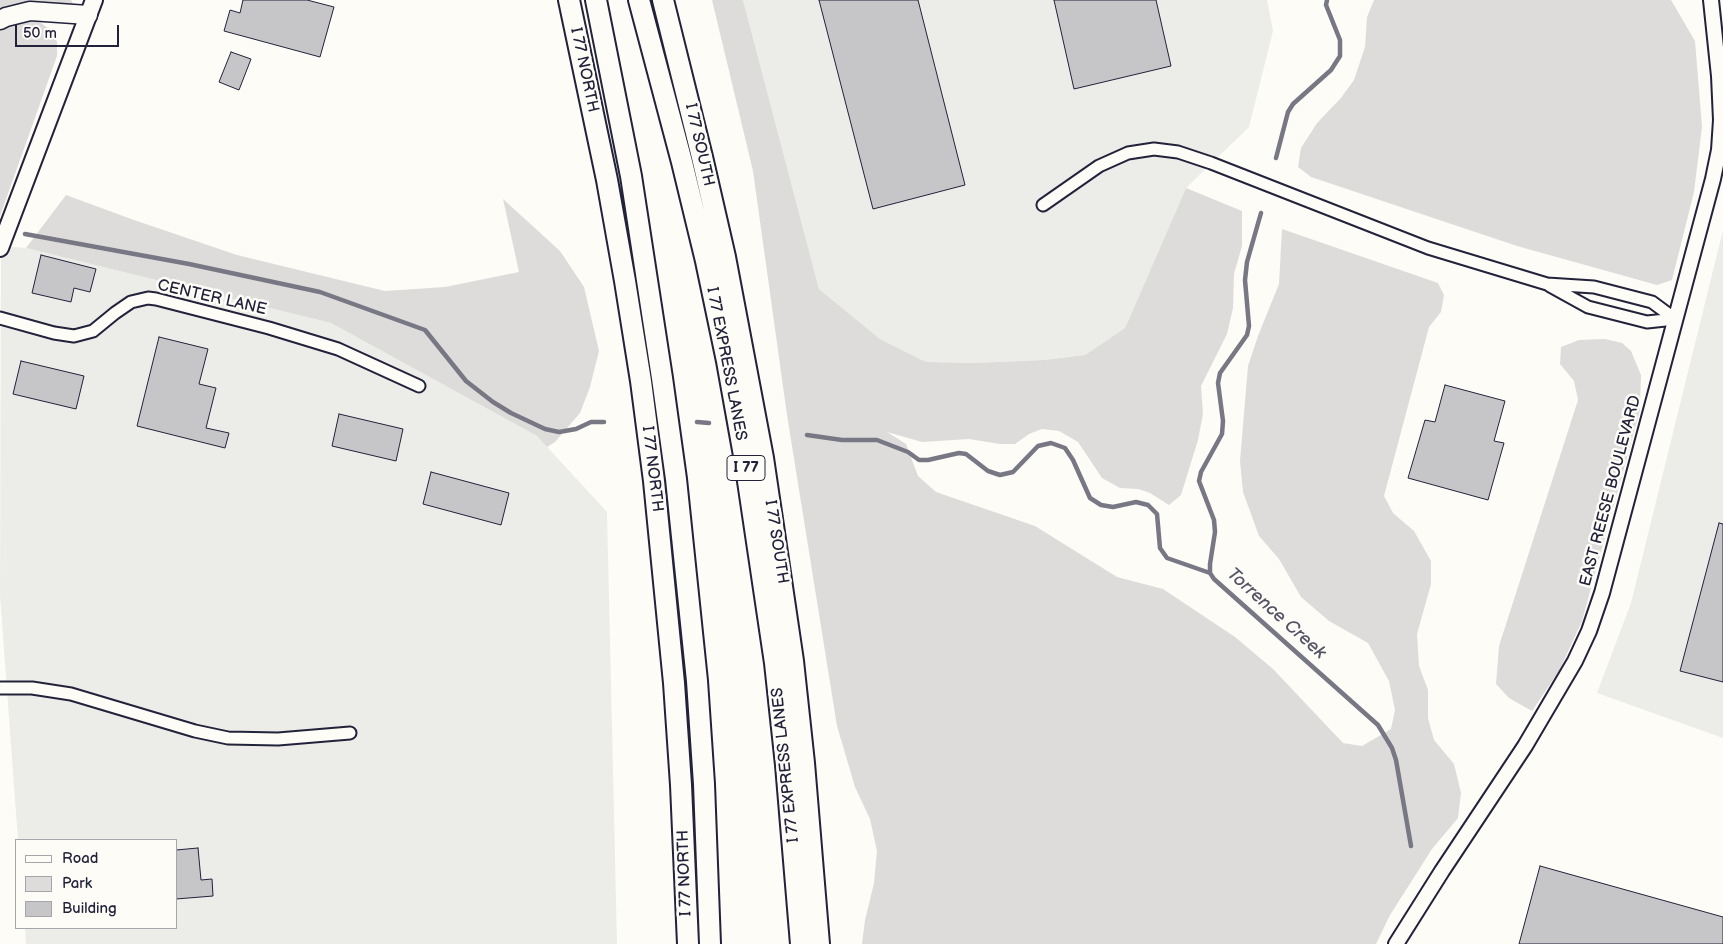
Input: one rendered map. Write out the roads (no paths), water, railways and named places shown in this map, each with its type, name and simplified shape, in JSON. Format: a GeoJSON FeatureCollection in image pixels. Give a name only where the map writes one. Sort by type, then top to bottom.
{"type":"FeatureCollection","features":[{"type":"Feature","properties":{"kind":"highway","name":"I 77 NORTH"},"geometry":{"type":"LineString","coordinates":[[569,0],[605,171],[625,280],[653,472],[674,683],[681,785],[688,944]]}},
{"type":"Feature","properties":{"kind":"highway"},"geometry":{"type":"LineString","coordinates":[[596,0],[631,176],[676,479],[697,682],[710,944]]}},
{"type":"Feature","properties":{"kind":"highway","name":"I 77 EXPRESS LANES"},"geometry":{"type":"LineString","coordinates":[[639,0],[706,261],[745,461],[775,663],[787,774],[801,944]]}},
{"type":"Feature","properties":{"kind":"highway","name":"I 77 SOUTH"},"geometry":{"type":"LineString","coordinates":[[663,0],[725,257],[763,458],[793,661],[808,800],[819,944]]}},
{"type":"Feature","properties":{"kind":"main road"},"geometry":{"type":"LineString","coordinates":[[78,0],[91,7]]}},
{"type":"Feature","properties":{"kind":"main road"},"geometry":{"type":"LineString","coordinates":[[0,20],[30,11],[91,7]]}},
{"type":"Feature","properties":{"kind":"main road"},"geometry":{"type":"LineString","coordinates":[[0,248],[91,7]]}},
{"type":"Feature","properties":{"kind":"street","name":"EAST REESE BOULEVARD"},"geometry":{"type":"LineString","coordinates":[[1396,944],[1525,746],[1575,661],[1589,631],[1602,593],[1713,179],[1719,150],[1721,120],[1719,76],[1711,0]]}},
{"type":"Feature","properties":{"kind":"street"},"geometry":{"type":"LineString","coordinates":[[1043,205],[1099,166],[1128,153],[1154,149],[1178,152],[1211,163],[1428,248],[1547,284],[1588,307],[1647,322],[1675,319]]}},
{"type":"Feature","properties":{"kind":"street"},"geometry":{"type":"LineString","coordinates":[[1547,284],[1594,287],[1652,302],[1675,319]]}},
{"type":"Feature","properties":{"kind":"street","name":"CENTER LANE"},"geometry":{"type":"LineString","coordinates":[[0,318],[54,333],[74,336],[93,331],[131,302],[148,298],[156,299],[269,328],[338,349],[419,386]]}},
{"type":"Feature","properties":{"kind":"street"},"geometry":{"type":"LineString","coordinates":[[0,688],[32,688],[71,694],[194,731],[228,738],[278,740],[350,733]]}},
{"type":"Feature","properties":{"kind":"waterway","name":"Torrence Creek"},"geometry":{"type":"LineString","coordinates":[[1276,158],[1288,112],[1293,104],[1331,70],[1340,56],[1340,40],[1326,5],[1327,0]]}},
{"type":"Feature","properties":{"kind":"waterway","name":"Torrence Creek"},"geometry":{"type":"LineString","coordinates":[[1261,213],[1247,262],[1245,280],[1249,326],[1247,335],[1220,373],[1218,383],[1223,421],[1222,434],[1201,472],[1199,481],[1214,520],[1215,532],[1210,573],[1214,579],[1378,725],[1392,748],[1396,760],[1411,846]]}},
{"type":"Feature","properties":{"kind":"waterway"},"geometry":{"type":"LineString","coordinates":[[25,234],[189,264],[320,292],[425,330],[466,381],[511,413],[545,429],[559,432],[576,429],[591,422],[604,422]]}},
{"type":"Feature","properties":{"kind":"waterway"},"geometry":{"type":"LineString","coordinates":[[697,422],[709,423]]}},
{"type":"Feature","properties":{"kind":"waterway"},"geometry":{"type":"LineString","coordinates":[[807,435],[842,440],[877,440],[908,452],[919,460],[928,460],[959,453],[966,454],[988,471],[1000,475],[1013,472],[1038,446],[1051,443],[1065,448],[1073,460],[1090,498],[1101,505],[1113,507],[1136,502],[1148,505],[1157,514],[1160,548],[1167,558],[1210,573]]}}]}
